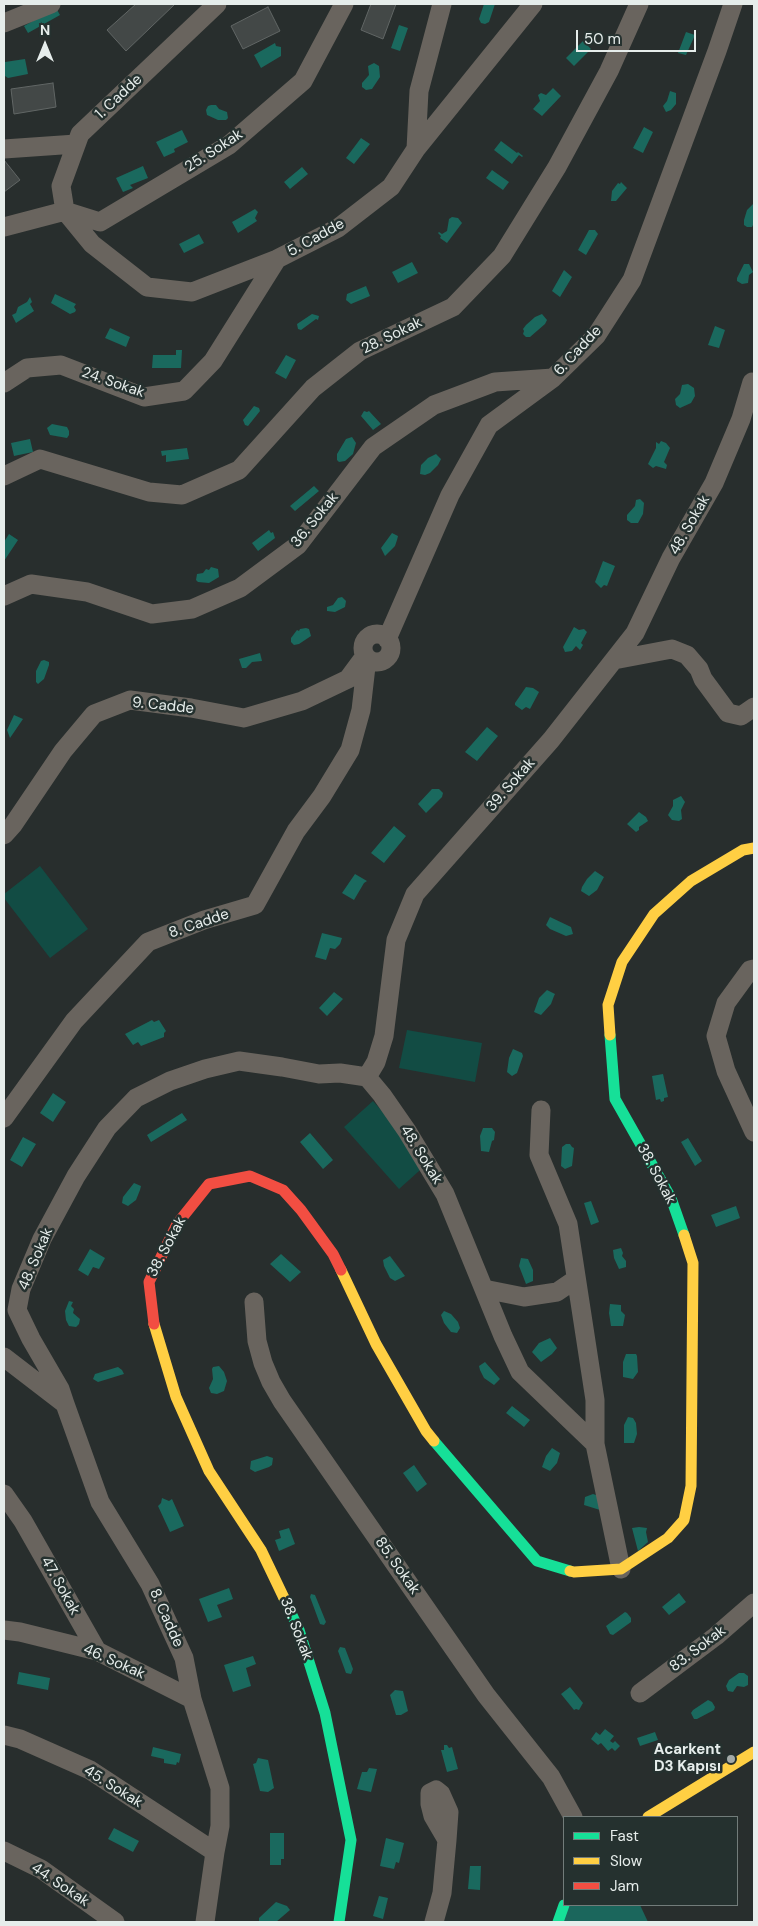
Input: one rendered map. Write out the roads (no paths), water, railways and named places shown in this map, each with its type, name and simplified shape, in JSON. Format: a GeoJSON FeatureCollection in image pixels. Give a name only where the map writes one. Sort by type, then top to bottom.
{"type":"FeatureCollection","features":[{"type":"Feature","properties":{"kind":"street"},"geometry":{"type":"LineString","coordinates":[[4,23],[51,4]]}},
{"type":"Feature","properties":{"kind":"street","name":"1. Cadde"},"geometry":{"type":"LineString","coordinates":[[65,211],[61,186],[80,134],[218,4]]}},
{"type":"Feature","properties":{"kind":"street","name":"25. Sokak"},"geometry":{"type":"LineString","coordinates":[[65,211],[100,222],[229,145],[304,81],[344,4]]}},
{"type":"Feature","properties":{"kind":"street"},"geometry":{"type":"LineString","coordinates":[[416,149],[419,90],[442,4]]}},
{"type":"Feature","properties":{"kind":"street","name":"5. Cadde"},"geometry":{"type":"LineString","coordinates":[[65,211],[92,244],[147,287],[192,292],[277,259],[338,228],[391,187],[416,149],[533,4]]}},
{"type":"Feature","properties":{"kind":"street","name":"28. Sokak"},"geometry":{"type":"LineString","coordinates":[[4,476],[40,459],[149,492],[182,496],[239,470],[313,388],[360,351],[453,306],[502,256],[557,167],[609,71],[639,4]]}},
{"type":"Feature","properties":{"kind":"street","name":"6. Cadde"},"geometry":{"type":"LineString","coordinates":[[386,639],[450,495],[489,425],[553,378],[596,336],[632,280],[733,4]]}},
{"type":"Feature","properties":{"kind":"street"},"geometry":{"type":"LineString","coordinates":[[4,149],[76,144]]}},
{"type":"Feature","properties":{"kind":"street"},"geometry":{"type":"LineString","coordinates":[[4,227],[65,211]]}},
{"type":"Feature","properties":{"kind":"street","name":"24. Sokak"},"geometry":{"type":"LineString","coordinates":[[4,383],[27,368],[61,365],[144,397],[184,391],[213,361],[277,259]]}},
{"type":"Feature","properties":{"kind":"street","name":"36. Sokak"},"geometry":{"type":"LineString","coordinates":[[4,596],[31,584],[87,592],[152,614],[192,608],[240,588],[298,544],[372,447],[434,406],[495,382],[553,378]]}},
{"type":"Feature","properties":{"kind":"street","name":"48. Sokak"},"geometry":{"type":"LineString","coordinates":[[614,660],[635,634],[671,558],[714,483],[741,419],[752,382]]}},
{"type":"Feature","properties":{"kind":"street"},"geometry":{"type":"LineString","coordinates":[[374,635],[383,636],[386,639],[391,648],[387,658],[377,662],[366,657],[363,648],[366,639],[374,635]]}},
{"type":"Feature","properties":{"kind":"street"},"geometry":{"type":"LineString","coordinates":[[614,660],[672,649],[687,655],[699,669],[728,713],[741,716],[754,707]]}},
{"type":"Feature","properties":{"kind":"street","name":"8. Cadde"},"geometry":{"type":"LineString","coordinates":[[4,1118],[74,1021],[148,942],[204,920],[256,906],[296,831],[322,796],[350,750],[361,710],[366,657]]}},
{"type":"Feature","properties":{"kind":"street","name":"9. Cadde"},"geometry":{"type":"LineString","coordinates":[[4,835],[14,825],[63,751],[94,714],[130,700],[191,708],[244,718],[302,701],[348,679],[366,657]]}},
{"type":"Feature","properties":{"kind":"street","name":"8. Cadde"},"geometry":{"type":"LineString","coordinates":[[361,710],[387,658]]}},
{"type":"Feature","properties":{"kind":"street","name":"39. Sokak"},"geometry":{"type":"LineString","coordinates":[[367,1077],[376,1062],[384,1036],[396,940],[415,894],[551,740],[614,660]]}},
{"type":"Feature","properties":{"kind":"street","name":"38. Sokak"},"geometry":{"type":"LineString","coordinates":[[339,1922],[351,1840],[324,1714],[300,1630],[261,1550],[209,1471],[176,1397],[154,1323],[148,1282],[177,1224],[209,1184],[250,1176],[283,1190],[301,1210],[333,1254],[376,1344],[426,1431],[537,1561],[574,1572],[621,1569],[668,1538],[684,1520],[691,1486],[693,1263],[671,1198],[615,1099],[608,1005],[622,962],[654,914],[691,881],[743,850],[754,848]]}},
{"type":"Feature","properties":{"kind":"street"},"geometry":{"type":"LineString","coordinates":[[754,968],[750,970],[726,1003],[716,1036],[726,1071],[754,1132]]}},
{"type":"Feature","properties":{"kind":"street","name":"48. Sokak"},"geometry":{"type":"LineString","coordinates":[[65,1404],[60,1390],[31,1338],[18,1310],[21,1289],[42,1239],[76,1176],[107,1128],[136,1098],[170,1081],[204,1069],[240,1061],[282,1066],[318,1074],[340,1073],[367,1077],[397,1116],[441,1186],[520,1372],[595,1444]]}},
{"type":"Feature","properties":{"kind":"street"},"geometry":{"type":"LineString","coordinates":[[541,1110],[539,1155],[568,1224],[595,1400],[595,1444],[621,1569]]}},
{"type":"Feature","properties":{"kind":"street"},"geometry":{"type":"LineString","coordinates":[[484,1289],[524,1297],[557,1292],[576,1279]]}},
{"type":"Feature","properties":{"kind":"street","name":"85. Sokak"},"geometry":{"type":"LineString","coordinates":[[254,1302],[255,1324],[261,1356],[271,1382],[282,1401],[486,1695],[551,1777],[572,1816]]}},
{"type":"Feature","properties":{"kind":"street"},"geometry":{"type":"LineString","coordinates":[[4,1357],[65,1404]]}},
{"type":"Feature","properties":{"kind":"street","name":"8. Cadde"},"geometry":{"type":"LineString","coordinates":[[65,1404],[100,1502],[150,1584],[184,1658],[192,1699],[220,1788],[220,1826],[214,1852],[205,1922]]}},
{"type":"Feature","properties":{"kind":"street","name":"47. Sokak"},"geometry":{"type":"LineString","coordinates":[[4,1494],[24,1521],[97,1651]]}},
{"type":"Feature","properties":{"kind":"street"},"geometry":{"type":"LineString","coordinates":[[4,1522],[24,1521]]}},
{"type":"Feature","properties":{"kind":"street","name":"83. Sokak"},"geometry":{"type":"LineString","coordinates":[[640,1692],[716,1636],[754,1603]]}},
{"type":"Feature","properties":{"kind":"street","name":"46. Sokak"},"geometry":{"type":"LineString","coordinates":[[4,1630],[20,1632],[97,1651],[192,1699]]}},
{"type":"Feature","properties":{"kind":"street","name":"45. Sokak"},"geometry":{"type":"LineString","coordinates":[[4,1735],[20,1739],[90,1770],[214,1852]]}},
{"type":"Feature","properties":{"kind":"street"},"geometry":{"type":"LineString","coordinates":[[650,1816],[754,1752]]}},
{"type":"Feature","properties":{"kind":"street"},"geometry":{"type":"LineString","coordinates":[[434,1922],[442,1893],[447,1840]]}},
{"type":"Feature","properties":{"kind":"street","name":"44. Sokak"},"geometry":{"type":"LineString","coordinates":[[4,1851],[41,1869],[114,1922]]}},
{"type":"Feature","properties":{"kind":"street"},"geometry":{"type":"LineString","coordinates":[[558,1922],[564,1906]]}},
{"type":"Feature","properties":{"kind":"place","name":"Acarkent D3 Kapısı"},"geometry":{"type":"Point","coordinates":[731,1759]}}]}
